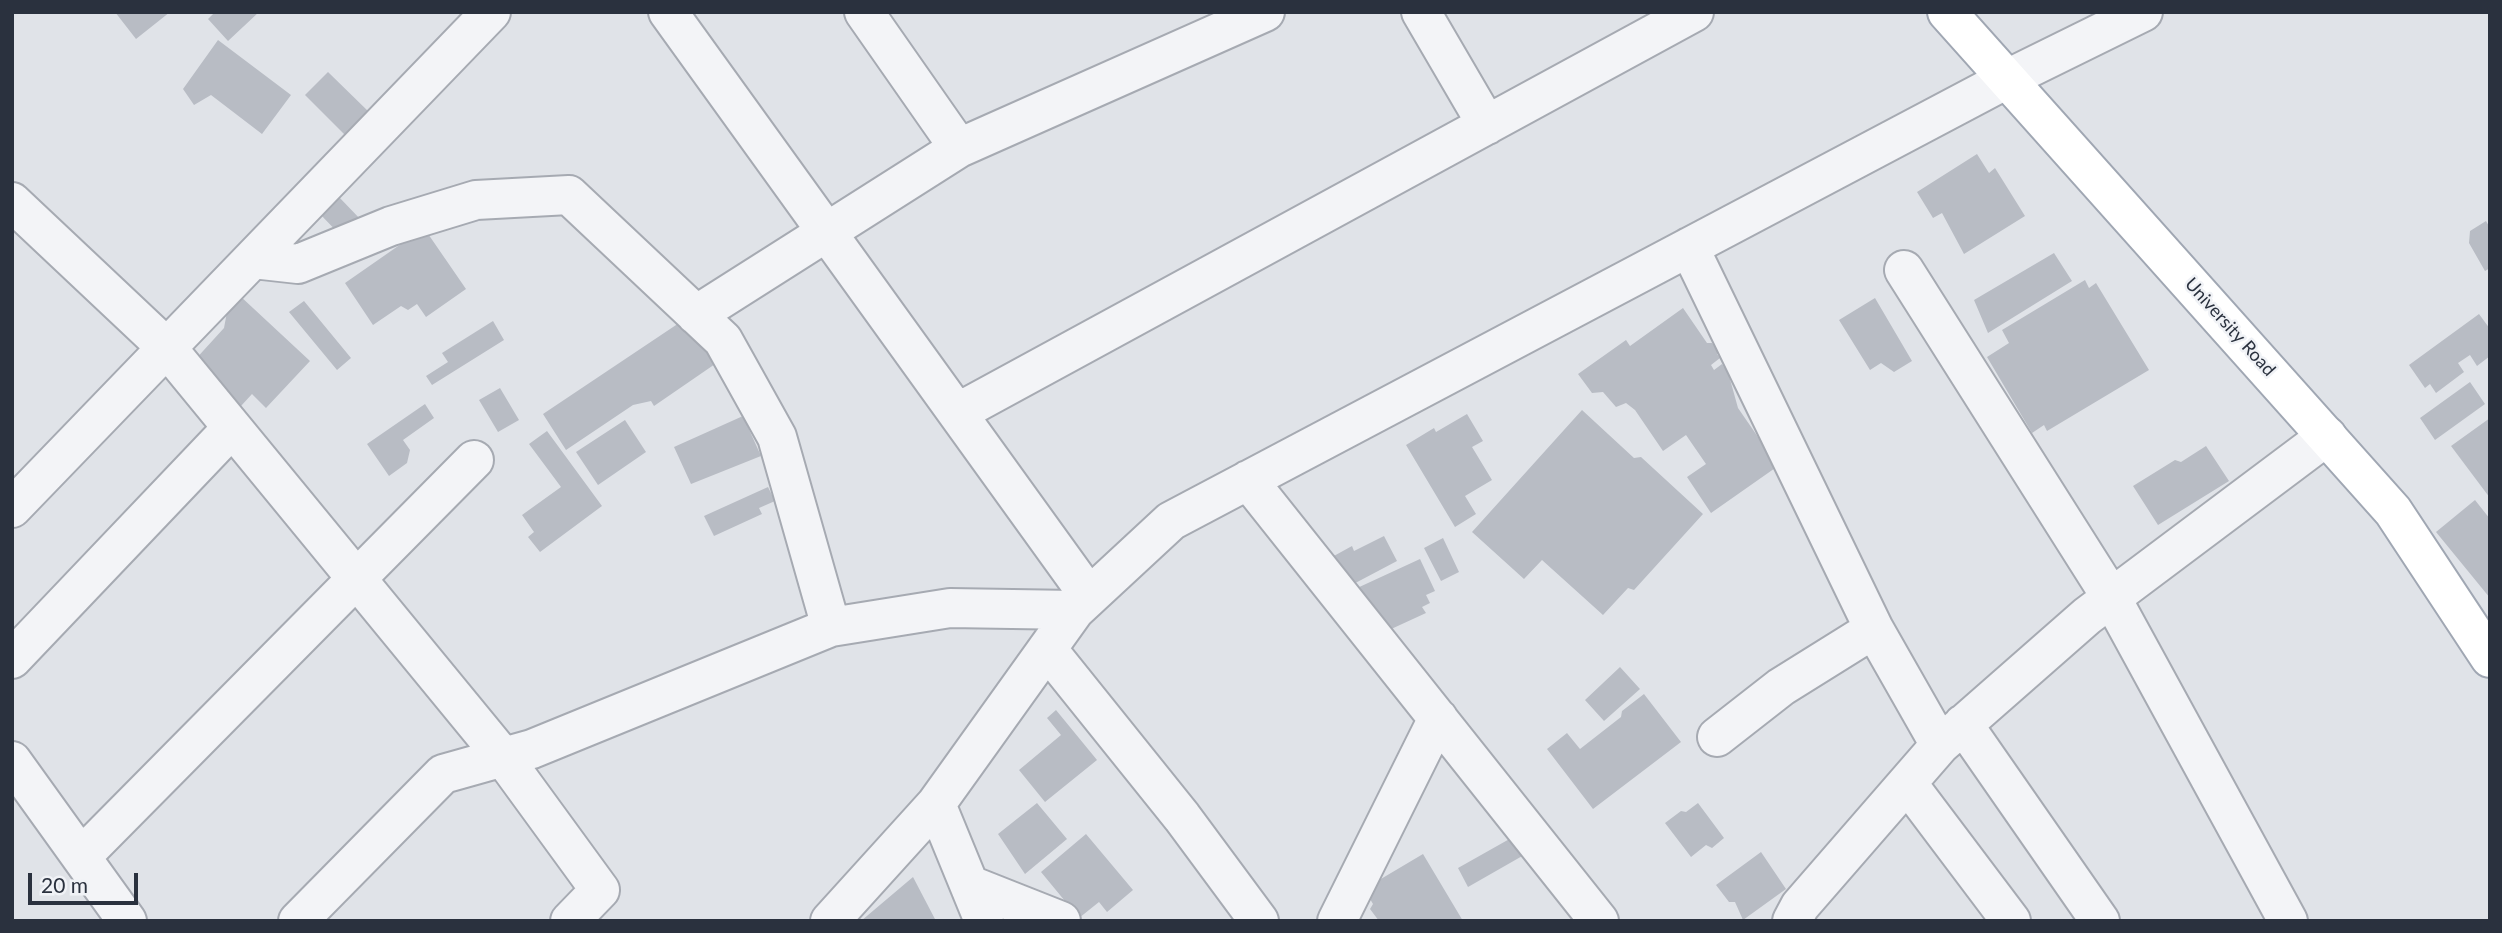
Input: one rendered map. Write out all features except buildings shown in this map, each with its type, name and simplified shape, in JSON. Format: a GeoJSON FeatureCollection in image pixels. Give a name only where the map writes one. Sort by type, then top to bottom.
{"type":"FeatureCollection","features":[{"type":"Feature","properties":{"kind":"main road","name":"University Road"},"geometry":{"type":"LineString","coordinates":[[1947,12],[2009,78],[2393,511],[2490,659]]}},
{"type":"Feature","properties":{"kind":"street"},"geometry":{"type":"LineString","coordinates":[[12,508],[491,12]]}},
{"type":"Feature","properties":{"kind":"street"},"geometry":{"type":"LineString","coordinates":[[668,12],[957,413],[1082,603]]}},
{"type":"Feature","properties":{"kind":"street"},"geometry":{"type":"LineString","coordinates":[[864,12],[958,148]]}},
{"type":"Feature","properties":{"kind":"street"},"geometry":{"type":"LineString","coordinates":[[696,315],[958,148],[1265,12]]}},
{"type":"Feature","properties":{"kind":"street"},"geometry":{"type":"LineString","coordinates":[[1421,12],[1487,125]]}},
{"type":"Feature","properties":{"kind":"street"},"geometry":{"type":"LineString","coordinates":[[957,413],[1694,12]]}},
{"type":"Feature","properties":{"kind":"street"},"geometry":{"type":"LineString","coordinates":[[830,921],[936,804],[1082,603],[1171,521],[2009,78],[2143,12]]}},
{"type":"Feature","properties":{"kind":"street"},"geometry":{"type":"LineString","coordinates":[[253,259],[298,264],[391,226],[476,200],[569,195],[723,340],[777,437],[831,626]]}},
{"type":"Feature","properties":{"kind":"street"},"geometry":{"type":"LineString","coordinates":[[12,202],[167,348],[503,757],[600,890],[570,921]]}},
{"type":"Feature","properties":{"kind":"street"},"geometry":{"type":"LineString","coordinates":[[1689,247],[1874,629],[1951,735],[2100,921]]}},
{"type":"Feature","properties":{"kind":"street"},"geometry":{"type":"LineString","coordinates":[[1904,270],[2110,597],[2288,921]]}},
{"type":"Feature","properties":{"kind":"street"},"geometry":{"type":"LineString","coordinates":[[12,659],[232,428]]}},
{"type":"Feature","properties":{"kind":"street"},"geometry":{"type":"LineString","coordinates":[[1792,921],[1800,906],[1951,735],[2110,597],[2327,436]]}},
{"type":"Feature","properties":{"kind":"street"},"geometry":{"type":"LineString","coordinates":[[81,857],[474,460]]}},
{"type":"Feature","properties":{"kind":"street"},"geometry":{"type":"LineString","coordinates":[[1248,480],[1599,921]]}},
{"type":"Feature","properties":{"kind":"street"},"geometry":{"type":"LineString","coordinates":[[298,921],[443,774],[532,749],[831,626],[950,608],[1082,603]]}},
{"type":"Feature","properties":{"kind":"street"},"geometry":{"type":"LineString","coordinates":[[1717,737],[1781,687],[1874,629]]}},
{"type":"Feature","properties":{"kind":"street"},"geometry":{"type":"LineString","coordinates":[[1046,649],[1182,817],[1259,921]]}},
{"type":"Feature","properties":{"kind":"street"},"geometry":{"type":"LineString","coordinates":[[1337,921],[1438,718]]}},
{"type":"Feature","properties":{"kind":"street"},"geometry":{"type":"LineString","coordinates":[[12,761],[127,921]]}},
{"type":"Feature","properties":{"kind":"street"},"geometry":{"type":"LineString","coordinates":[[1907,783],[2011,921]]}},
{"type":"Feature","properties":{"kind":"street"},"geometry":{"type":"LineString","coordinates":[[936,804],[985,921]]}},
{"type":"Feature","properties":{"kind":"street"},"geometry":{"type":"LineString","coordinates":[[970,885],[1061,921]]}}]}
